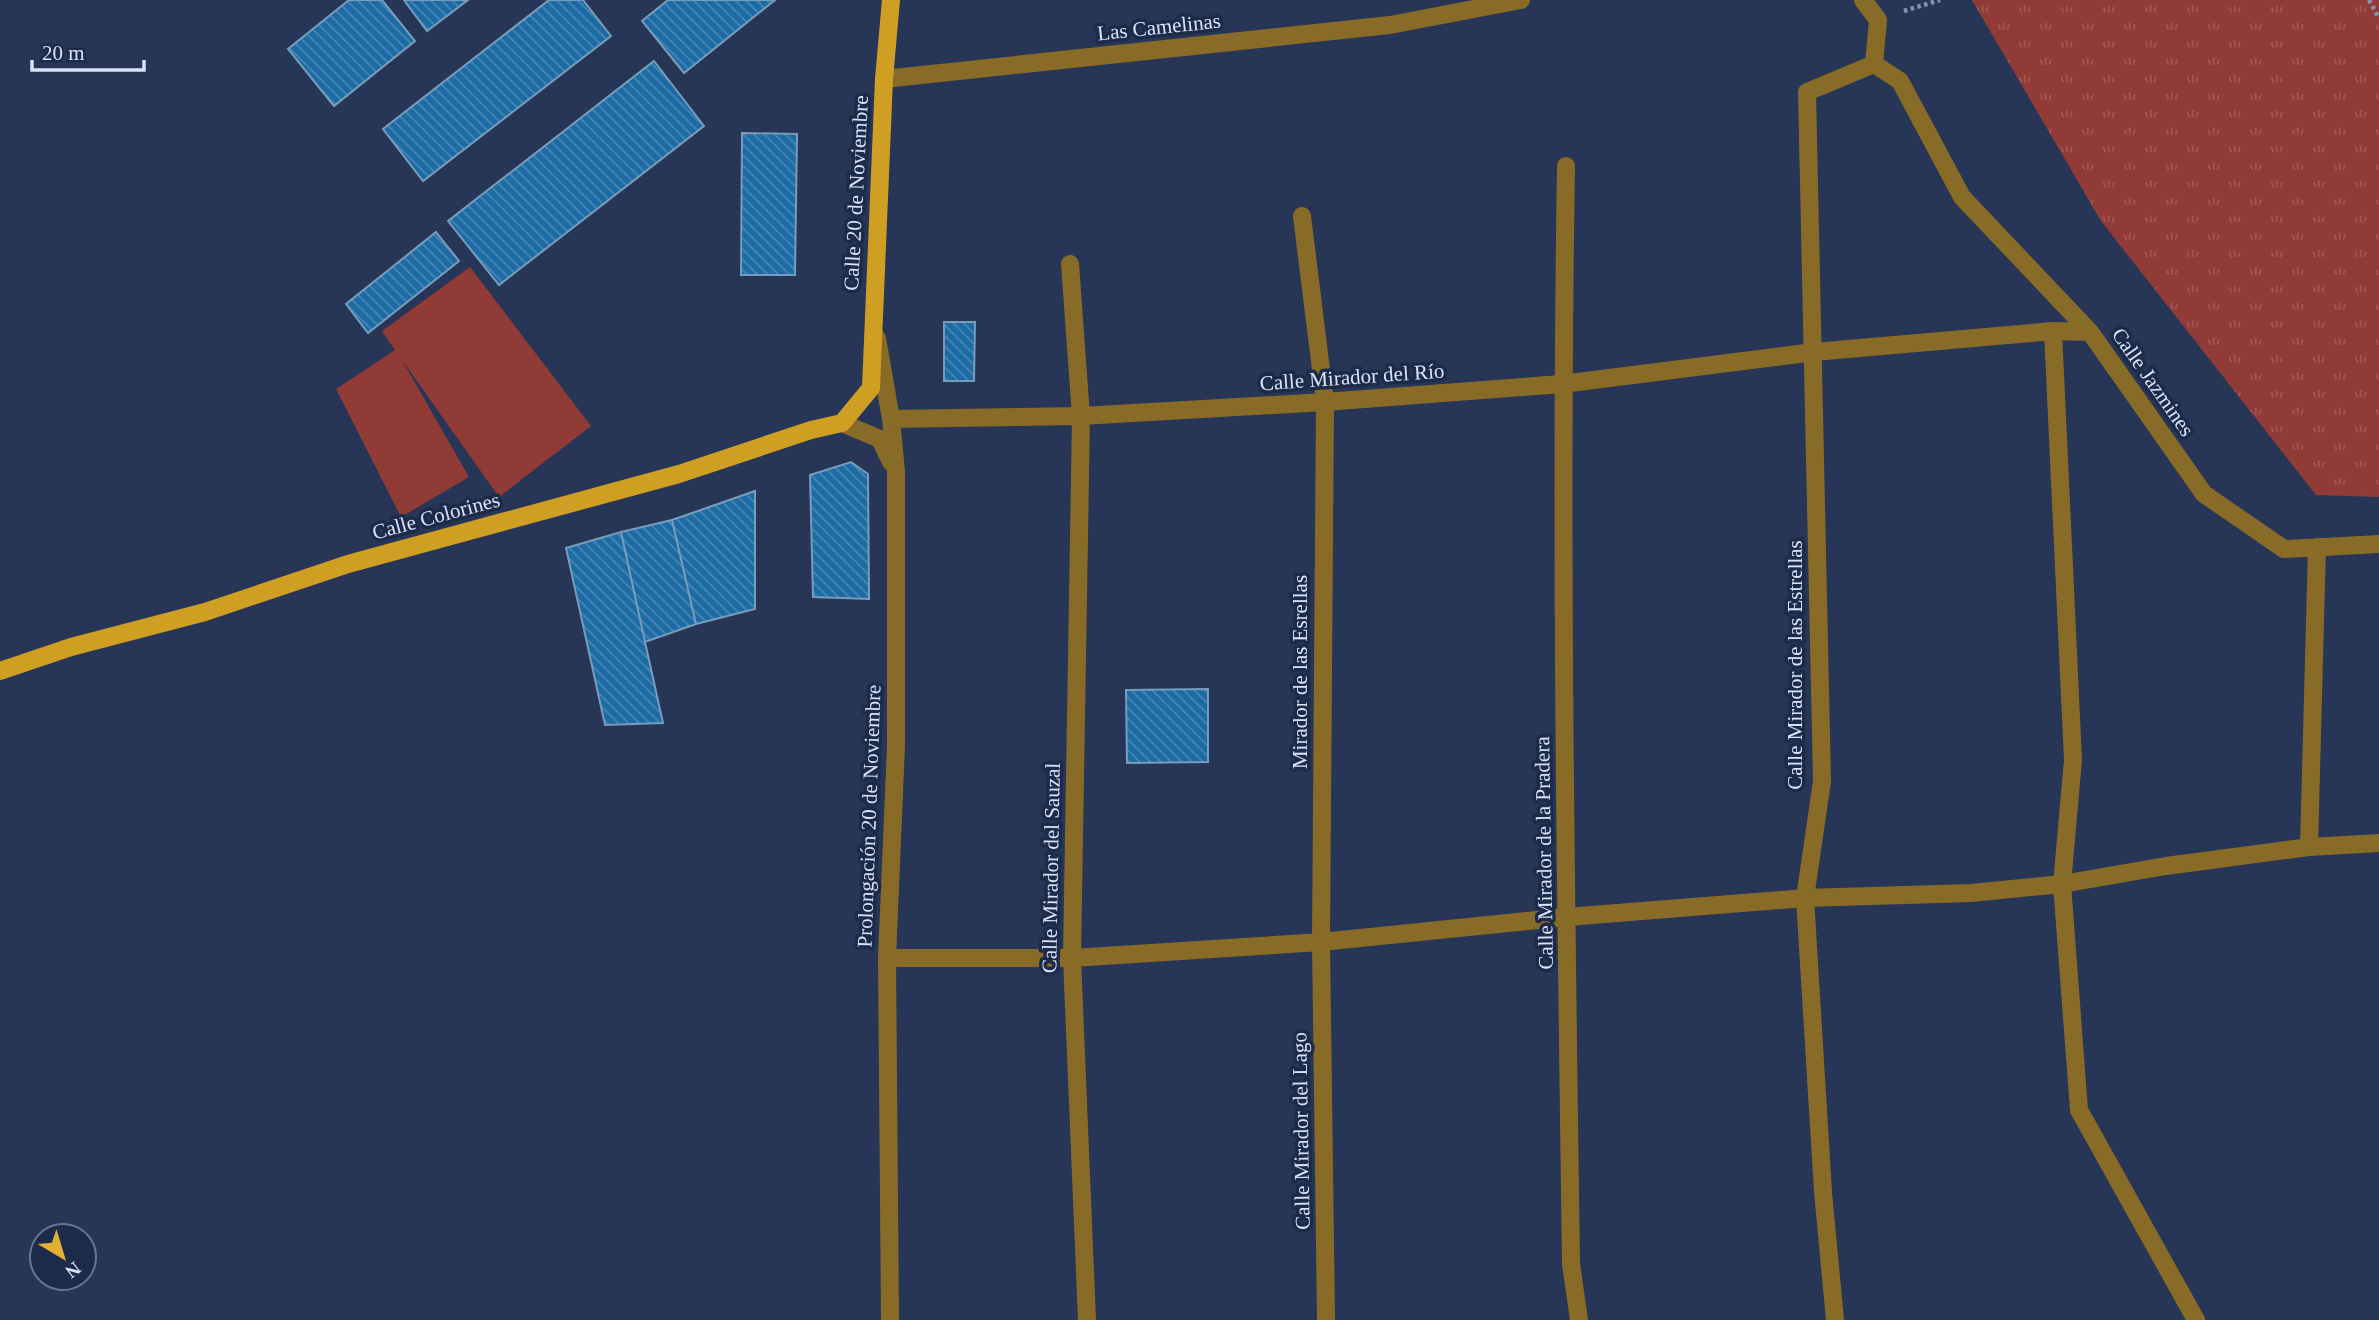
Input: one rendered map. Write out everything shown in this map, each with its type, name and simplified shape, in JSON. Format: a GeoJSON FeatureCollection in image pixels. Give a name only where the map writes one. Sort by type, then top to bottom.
{"type":"FeatureCollection","features":[{"type":"Feature","properties":{"kind":"main road","name":"Calle 20 de Noviembre"},"geometry":{"type":"LineString","coordinates":[[842,422],[871,388],[884,79],[891,0]]}},
{"type":"Feature","properties":{"kind":"main road","name":"Calle Colorines"},"geometry":{"type":"LineString","coordinates":[[0,671],[71,647],[205,612],[348,564],[679,474],[842,422]]}},
{"type":"Feature","properties":{"kind":"street","name":"Las Camelinas"},"geometry":{"type":"LineString","coordinates":[[884,79],[1390,25],[1521,0]]}},
{"type":"Feature","properties":{"kind":"street"},"geometry":{"type":"LineString","coordinates":[[1863,0],[1878,20],[1874,64],[1900,81],[1962,197],[2090,332]]}},
{"type":"Feature","properties":{"kind":"street","name":"Calle Mirador de las Estrellas"},"geometry":{"type":"LineString","coordinates":[[1835,1320],[1823,1192],[1805,898],[1822,781],[1807,92],[1874,64]]}},
{"type":"Feature","properties":{"kind":"street","name":"Calle Mirador de la Pradera"},"geometry":{"type":"LineString","coordinates":[[1566,166],[1562,384],[1567,916],[1571,1264],[1579,1320]]}},
{"type":"Feature","properties":{"kind":"street","name":"Mirador de las Esrellas"},"geometry":{"type":"LineString","coordinates":[[1302,216],[1325,402],[1321,942]]}},
{"type":"Feature","properties":{"kind":"street","name":"Calle Mirador del Sauzal"},"geometry":{"type":"LineString","coordinates":[[1070,264],[1081,416],[1072,958],[1087,1320]]}},
{"type":"Feature","properties":{"kind":"street","name":"Prolongación 20 de Noviembre"},"geometry":{"type":"LineString","coordinates":[[873,314],[891,419],[896,471],[896,746],[887,958],[890,1320]]}},
{"type":"Feature","properties":{"kind":"street"},"geometry":{"type":"LineString","coordinates":[[2053,331],[2073,761],[2062,884],[2079,1111],[2196,1320]]}},
{"type":"Feature","properties":{"kind":"street","name":"Calle Jazmines"},"geometry":{"type":"LineString","coordinates":[[1814,352],[2053,331],[2090,332],[2204,494],[2284,549],[2379,544]]}},
{"type":"Feature","properties":{"kind":"street","name":"Calle Mirador del Río"},"geometry":{"type":"LineString","coordinates":[[891,419],[1081,416],[1325,402],[1562,384],[1814,352]]}},
{"type":"Feature","properties":{"kind":"street"},"geometry":{"type":"LineString","coordinates":[[842,422],[880,439],[896,471]]}},
{"type":"Feature","properties":{"kind":"street"},"geometry":{"type":"LineString","coordinates":[[2309,847],[2317,547]]}},
{"type":"Feature","properties":{"kind":"street"},"geometry":{"type":"LineString","coordinates":[[887,958],[1072,958],[1321,942],[1567,916],[1805,898],[1971,893],[2062,884],[2166,866],[2309,847],[2379,843]]}},
{"type":"Feature","properties":{"kind":"street","name":"Calle Mirador del Lago"},"geometry":{"type":"LineString","coordinates":[[1321,942],[1326,1320]]}},
{"type":"Feature","properties":{"kind":"path"},"geometry":{"type":"LineString","coordinates":[[1878,20],[1940,0]]}},
{"type":"Feature","properties":{"kind":"path"},"geometry":{"type":"LineString","coordinates":[[2369,0],[2379,18]]}},
{"type":"Feature","properties":{"kind":"green space"},"geometry":{"type":"Polygon","coordinates":[[[1972,0],[2379,0],[2379,497],[2316,495],[2101,221],[1972,0]]]}},
{"type":"Feature","properties":{"kind":"green space"},"geometry":{"type":"Polygon","coordinates":[[[470,267],[591,426],[499,497],[402,360],[469,477],[401,517],[336,389],[395,350],[382,331],[470,267]]]}},
{"type":"Feature","properties":{"kind":"building"},"geometry":{"type":"Polygon","coordinates":[[[349,0],[382,0],[415,41],[334,106],[288,49],[349,0]]]}},
{"type":"Feature","properties":{"kind":"building"},"geometry":{"type":"Polygon","coordinates":[[[404,0],[468,0],[427,31],[404,0]]]}},
{"type":"Feature","properties":{"kind":"building"},"geometry":{"type":"Polygon","coordinates":[[[549,0],[583,0],[611,36],[423,181],[383,129],[549,0]]]}},
{"type":"Feature","properties":{"kind":"building"},"geometry":{"type":"Polygon","coordinates":[[[668,0],[775,0],[684,73],[642,21],[668,0]]]}},
{"type":"Feature","properties":{"kind":"building"},"geometry":{"type":"Polygon","coordinates":[[[654,61],[704,126],[499,285],[448,221],[654,61]]]}},
{"type":"Feature","properties":{"kind":"building"},"geometry":{"type":"Polygon","coordinates":[[[742,133],[797,134],[795,275],[741,275],[742,133]]]}},
{"type":"Feature","properties":{"kind":"building"},"geometry":{"type":"Polygon","coordinates":[[[436,232],[459,261],[368,333],[346,304],[436,232]]]}},
{"type":"Feature","properties":{"kind":"building"},"geometry":{"type":"Polygon","coordinates":[[[944,322],[975,322],[974,381],[944,381],[944,322]]]}},
{"type":"Feature","properties":{"kind":"building"},"geometry":{"type":"Polygon","coordinates":[[[851,462],[868,474],[869,599],[813,597],[810,475],[851,462]]]}},
{"type":"Feature","properties":{"kind":"building"},"geometry":{"type":"Polygon","coordinates":[[[755,491],[755,609],[696,624],[672,520],[755,491]]]}},
{"type":"Feature","properties":{"kind":"building"},"geometry":{"type":"Polygon","coordinates":[[[672,520],[696,624],[645,642],[621,532],[672,520]]]}},
{"type":"Feature","properties":{"kind":"building"},"geometry":{"type":"Polygon","coordinates":[[[621,532],[663,723],[605,725],[566,548],[621,532]]]}},
{"type":"Feature","properties":{"kind":"building"},"geometry":{"type":"Polygon","coordinates":[[[1208,689],[1208,762],[1127,763],[1126,690],[1208,689]]]}}]}
